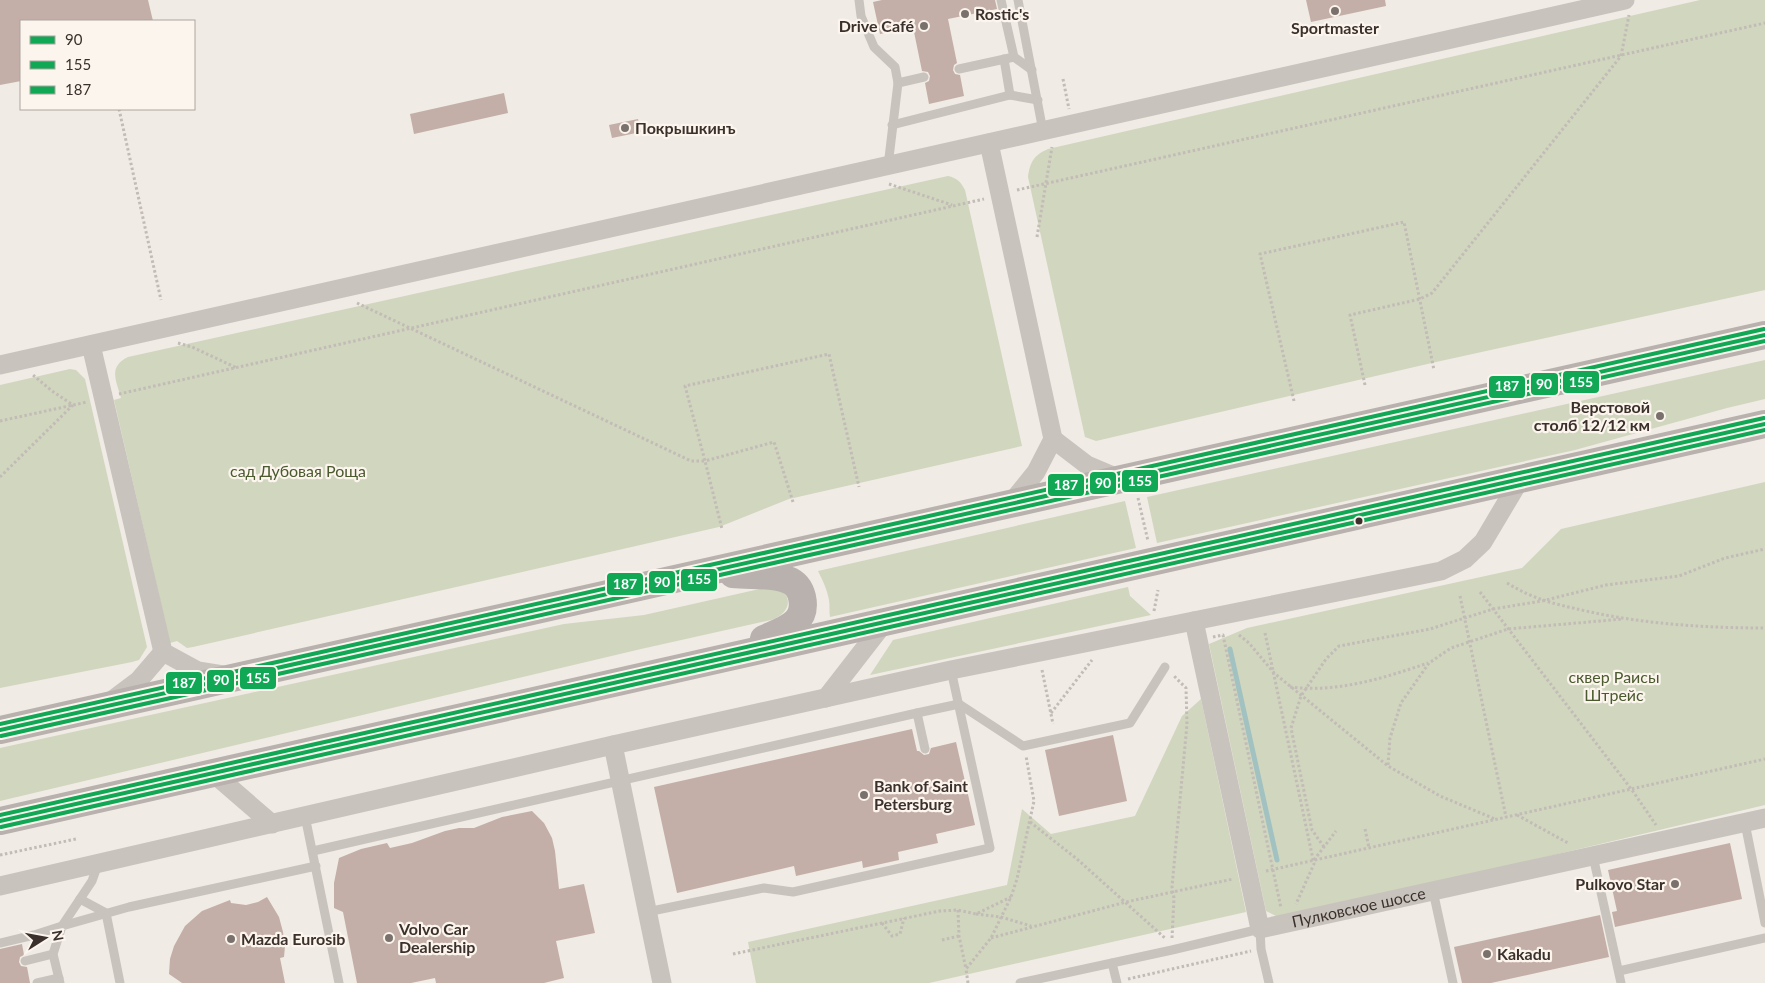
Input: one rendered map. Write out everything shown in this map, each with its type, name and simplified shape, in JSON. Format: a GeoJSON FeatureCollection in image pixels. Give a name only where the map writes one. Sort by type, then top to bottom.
{"type":"FeatureCollection","features":[{"type":"Feature","properties":{"kind":"main road"},"geometry":{"type":"LineString","coordinates":[[0,730],[1011,503],[1129,489],[1765,335]]}},
{"type":"Feature","properties":{"kind":"main road"},"geometry":{"type":"LineString","coordinates":[[0,821],[1765,424]]}},
{"type":"Feature","properties":{"kind":"main road"},"geometry":{"type":"LineString","coordinates":[[705,572],[786,579],[796,584],[800,591],[803,609],[796,622],[737,655]]}},
{"type":"Feature","properties":{"kind":"street"},"geometry":{"type":"LineString","coordinates":[[0,365],[888,175],[989,143],[1048,137],[1627,9]]}},
{"type":"Feature","properties":{"kind":"street"},"geometry":{"type":"LineString","coordinates":[[989,143],[1054,439],[1087,464],[1129,489]]}},
{"type":"Feature","properties":{"kind":"street"},"geometry":{"type":"LineString","coordinates":[[91,345],[163,652],[198,671],[235,677]]}},
{"type":"Feature","properties":{"kind":"street"},"geometry":{"type":"LineString","coordinates":[[1011,503],[1036,472],[1054,439]]}},
{"type":"Feature","properties":{"kind":"street"},"geometry":{"type":"LineString","coordinates":[[0,886],[613,745],[951,670],[1441,571],[1466,559],[1483,542],[1520,478]]}},
{"type":"Feature","properties":{"kind":"street"},"geometry":{"type":"LineString","coordinates":[[1194,621],[1260,929]]}},
{"type":"Feature","properties":{"kind":"street"},"geometry":{"type":"LineString","coordinates":[[826,698],[885,622]]}},
{"type":"Feature","properties":{"kind":"street"},"geometry":{"type":"LineString","coordinates":[[104,707],[139,680],[163,652]]}},
{"type":"Feature","properties":{"kind":"street"},"geometry":{"type":"LineString","coordinates":[[613,745],[662,983]]}},
{"type":"Feature","properties":{"kind":"street"},"geometry":{"type":"LineString","coordinates":[[213,773],[272,824]]}},
{"type":"Feature","properties":{"kind":"street","name":"Пулковское шоссе"},"geometry":{"type":"LineString","coordinates":[[1260,929],[1765,818]]}},
{"type":"Feature","properties":{"kind":"lane"},"geometry":{"type":"LineString","coordinates":[[859,0],[861,16],[874,47],[895,67],[898,83],[888,175]]}},
{"type":"Feature","properties":{"kind":"lane"},"geometry":{"type":"LineString","coordinates":[[1001,0],[1014,57],[1032,70]]}},
{"type":"Feature","properties":{"kind":"lane"},"geometry":{"type":"LineString","coordinates":[[1018,0],[1038,100],[1048,137]]}},
{"type":"Feature","properties":{"kind":"lane"},"geometry":{"type":"LineString","coordinates":[[959,69],[1014,57]]}},
{"type":"Feature","properties":{"kind":"lane"},"geometry":{"type":"LineString","coordinates":[[1004,59],[1010,95]]}},
{"type":"Feature","properties":{"kind":"lane"},"geometry":{"type":"LineString","coordinates":[[898,83],[924,77]]}},
{"type":"Feature","properties":{"kind":"lane"},"geometry":{"type":"LineString","coordinates":[[892,125],[1010,95],[1038,100]]}},
{"type":"Feature","properties":{"kind":"lane"},"geometry":{"type":"LineString","coordinates":[[313,851],[959,704],[1024,746],[1130,723],[1165,667]]}},
{"type":"Feature","properties":{"kind":"lane"},"geometry":{"type":"LineString","coordinates":[[647,912],[764,888],[793,892],[990,848],[951,670]]}},
{"type":"Feature","properties":{"kind":"lane"},"geometry":{"type":"LineString","coordinates":[[917,713],[925,749]]}},
{"type":"Feature","properties":{"kind":"lane"},"geometry":{"type":"LineString","coordinates":[[305,816],[339,983]]}},
{"type":"Feature","properties":{"kind":"lane"},"geometry":{"type":"LineString","coordinates":[[1745,822],[1765,922]]}},
{"type":"Feature","properties":{"kind":"lane"},"geometry":{"type":"LineString","coordinates":[[1590,856],[1622,983]]}},
{"type":"Feature","properties":{"kind":"lane"},"geometry":{"type":"LineString","coordinates":[[37,983],[59,980],[53,954],[62,926],[92,881],[98,864]]}},
{"type":"Feature","properties":{"kind":"lane"},"geometry":{"type":"LineString","coordinates":[[0,943],[34,935],[106,913],[316,866]]}},
{"type":"Feature","properties":{"kind":"lane"},"geometry":{"type":"LineString","coordinates":[[1433,891],[1453,983]]}},
{"type":"Feature","properties":{"kind":"lane"},"geometry":{"type":"LineString","coordinates":[[80,899],[106,913]]}},
{"type":"Feature","properties":{"kind":"lane"},"geometry":{"type":"LineString","coordinates":[[106,913],[120,983]]}},
{"type":"Feature","properties":{"kind":"lane"},"geometry":{"type":"LineString","coordinates":[[1020,983],[1260,929],[1261,949],[1269,983]]}},
{"type":"Feature","properties":{"kind":"lane"},"geometry":{"type":"LineString","coordinates":[[1619,971],[1765,938]]}},
{"type":"Feature","properties":{"kind":"lane"},"geometry":{"type":"LineString","coordinates":[[26,961],[53,954]]}},
{"type":"Feature","properties":{"kind":"lane"},"geometry":{"type":"LineString","coordinates":[[1112,963],[1116,982]]}},
{"type":"Feature","properties":{"kind":"path"},"geometry":{"type":"LineString","coordinates":[[1365,385],[1350,315],[1420,299],[1432,293],[1621,56],[1627,9]]}},
{"type":"Feature","properties":{"kind":"path"},"geometry":{"type":"LineString","coordinates":[[1026,188],[1765,23]]}},
{"type":"Feature","properties":{"kind":"path"},"geometry":{"type":"LineString","coordinates":[[119,110],[161,300]]}},
{"type":"Feature","properties":{"kind":"path"},"geometry":{"type":"LineString","coordinates":[[1037,237],[1045,184],[1048,137]]}},
{"type":"Feature","properties":{"kind":"path"},"geometry":{"type":"LineString","coordinates":[[888,175],[944,204],[955,206]]}},
{"type":"Feature","properties":{"kind":"path"},"geometry":{"type":"LineString","coordinates":[[115,395],[974,201]]}},
{"type":"Feature","properties":{"kind":"path"},"geometry":{"type":"LineString","coordinates":[[1294,401],[1260,254],[1404,222],[1434,370]]}},
{"type":"Feature","properties":{"kind":"path"},"geometry":{"type":"LineString","coordinates":[[357,303],[691,461],[705,461],[774,442],[793,502]]}},
{"type":"Feature","properties":{"kind":"path"},"geometry":{"type":"LineString","coordinates":[[178,343],[192,347],[238,368]]}},
{"type":"Feature","properties":{"kind":"path"},"geometry":{"type":"LineString","coordinates":[[722,530],[685,386],[829,354],[859,487]]}},
{"type":"Feature","properties":{"kind":"path"},"geometry":{"type":"LineString","coordinates":[[32,374],[52,392],[73,405]]}},
{"type":"Feature","properties":{"kind":"path"},"geometry":{"type":"LineString","coordinates":[[0,421],[93,400]]}},
{"type":"Feature","properties":{"kind":"path"},"geometry":{"type":"LineString","coordinates":[[0,477],[73,405]]}},
{"type":"Feature","properties":{"kind":"path"},"geometry":{"type":"LineString","coordinates":[[1129,489],[1149,546]]}},
{"type":"Feature","properties":{"kind":"path"},"geometry":{"type":"LineString","coordinates":[[1324,847],[1312,830],[1291,728],[1301,696],[1326,659],[1339,646],[1430,629],[1493,609],[1542,601],[1606,585],[1679,576],[1725,558],[1765,549]]}},
{"type":"Feature","properties":{"kind":"path"},"geometry":{"type":"LineString","coordinates":[[1507,583],[1542,601],[1623,619],[1724,628],[1765,628]]}},
{"type":"Feature","properties":{"kind":"path"},"geometry":{"type":"LineString","coordinates":[[1480,592],[1632,790],[1658,828]]}},
{"type":"Feature","properties":{"kind":"path"},"geometry":{"type":"LineString","coordinates":[[1460,596],[1506,817]]}},
{"type":"Feature","properties":{"kind":"path"},"geometry":{"type":"LineString","coordinates":[[1290,687],[1307,689],[1345,686],[1387,677],[1429,663],[1451,648],[1508,629],[1623,619]]}},
{"type":"Feature","properties":{"kind":"path"},"geometry":{"type":"LineString","coordinates":[[1265,633],[1314,864],[1291,914],[1284,924]]}},
{"type":"Feature","properties":{"kind":"path"},"geometry":{"type":"LineString","coordinates":[[1223,635],[1284,924]]}},
{"type":"Feature","properties":{"kind":"path"},"geometry":{"type":"LineString","coordinates":[[1239,635],[1249,642],[1274,673],[1388,766],[1440,796],[1495,820]]}},
{"type":"Feature","properties":{"kind":"path"},"geometry":{"type":"LineString","coordinates":[[1051,713],[1092,659]]}},
{"type":"Feature","properties":{"kind":"path"},"geometry":{"type":"LineString","coordinates":[[1388,766],[1390,738],[1401,703],[1429,663]]}},
{"type":"Feature","properties":{"kind":"path"},"geometry":{"type":"LineString","coordinates":[[1030,822],[1077,858],[1172,944],[1172,887],[1187,724],[1186,688],[1165,667]]}},
{"type":"Feature","properties":{"kind":"path"},"geometry":{"type":"LineString","coordinates":[[1042,670],[1053,724]]}},
{"type":"Feature","properties":{"kind":"path"},"geometry":{"type":"LineString","coordinates":[[966,968],[991,938],[1011,897],[1017,879],[1034,801],[1024,746]]}},
{"type":"Feature","properties":{"kind":"path"},"geometry":{"type":"LineString","coordinates":[[991,938],[1126,902],[1765,759]]}},
{"type":"Feature","properties":{"kind":"path"},"geometry":{"type":"LineString","coordinates":[[1517,814],[1590,856]]}},
{"type":"Feature","properties":{"kind":"path"},"geometry":{"type":"LineString","coordinates":[[1365,829],[1369,848]]}},
{"type":"Feature","properties":{"kind":"path"},"geometry":{"type":"LineString","coordinates":[[1313,860],[1336,831]]}},
{"type":"Feature","properties":{"kind":"path"},"geometry":{"type":"LineString","coordinates":[[0,855],[76,839]]}},
{"type":"Feature","properties":{"kind":"path"},"geometry":{"type":"LineString","coordinates":[[976,914],[1011,897]]}},
{"type":"Feature","properties":{"kind":"path"},"geometry":{"type":"LineString","coordinates":[[733,954],[940,911],[958,910],[1001,917],[1032,926]]}},
{"type":"Feature","properties":{"kind":"path"},"geometry":{"type":"LineString","coordinates":[[958,910],[959,936],[968,983]]}},
{"type":"Feature","properties":{"kind":"path"},"geometry":{"type":"LineString","coordinates":[[882,923],[892,936],[900,934],[904,918]]}},
{"type":"Feature","properties":{"kind":"path"},"geometry":{"type":"LineString","coordinates":[[942,940],[959,936]]}},
{"type":"Feature","properties":{"kind":"path"},"geometry":{"type":"LineString","coordinates":[[1116,982],[1261,949]]}},
{"type":"Feature","properties":{"kind":"path"},"geometry":{"type":"LineString","coordinates":[[1172,950],[1178,967]]}},
{"type":"Feature","properties":{"kind":"green space"},"geometry":{"type":"Polygon","coordinates":[[[1700,0],[1765,0],[1765,290],[1436,362],[1096,441],[1085,437],[1028,177],[1030,167],[1039,154],[1048,149],[1700,0]]]}},
{"type":"Feature","properties":{"kind":"green space","name":"сад Дубовая Роща"},"geometry":{"type":"Polygon","coordinates":[[[948,176],[958,181],[965,190],[1022,446],[789,499],[719,527],[193,647],[187,648],[177,641],[170,643],[114,400],[121,398],[116,380],[116,370],[118,365],[128,357],[948,176]]]}},
{"type":"Feature","properties":{"kind":"green space"},"geometry":{"type":"Polygon","coordinates":[[[1765,360],[1765,399],[1575,450],[1157,543],[1147,497],[1765,360]]]}},
{"type":"Feature","properties":{"kind":"green space"},"geometry":{"type":"Polygon","coordinates":[[[70,369],[76,370],[85,379],[147,647],[139,660],[132,662],[0,688],[0,385],[70,369]]]}},
{"type":"Feature","properties":{"kind":"green space","name":"сквер Раисы Штрейс"},"geometry":{"type":"Polygon","coordinates":[[[1765,482],[1765,805],[1282,919],[1266,911],[1209,644],[1247,628],[1522,568],[1561,529],[1765,482]]]}},
{"type":"Feature","properties":{"kind":"green space"},"geometry":{"type":"Polygon","coordinates":[[[1125,501],[1136,548],[830,617],[828,596],[818,571],[1125,501]]]}},
{"type":"Feature","properties":{"kind":"green space"},"geometry":{"type":"Polygon","coordinates":[[[768,587],[782,591],[788,601],[784,612],[771,620],[0,801],[0,748],[564,624],[644,615],[768,587]]]}},
{"type":"Feature","properties":{"kind":"green space"},"geometry":{"type":"Polygon","coordinates":[[[1128,587],[1130,596],[1151,615],[870,675],[893,640],[1128,587]]]}},
{"type":"Feature","properties":{"kind":"green space"},"geometry":{"type":"Polygon","coordinates":[[[1201,699],[1246,912],[929,983],[756,983],[748,942],[1007,885],[1022,809],[1051,834],[1135,816],[1182,716],[1201,699]]]}},
{"type":"Feature","properties":{"kind":"building"},"geometry":{"type":"Polygon","coordinates":[[[0,0],[148,0],[153,20],[20,20],[20,81],[0,85],[0,0]]]}},
{"type":"Feature","properties":{"kind":"building"},"geometry":{"type":"Polygon","coordinates":[[[882,0],[995,0],[997,9],[948,19],[957,63],[954,65],[953,70],[955,74],[960,75],[964,96],[929,104],[925,83],[929,81],[930,76],[928,72],[922,71],[913,27],[880,34],[873,2],[882,0]]]}},
{"type":"Feature","properties":{"kind":"building","name":"Sportmaster"},"geometry":{"type":"Polygon","coordinates":[[[1306,0],[1385,0],[1386,6],[1311,22],[1306,0]]]}},
{"type":"Feature","properties":{"kind":"building"},"geometry":{"type":"Polygon","coordinates":[[[504,93],[508,113],[414,134],[410,114],[504,93]]]}},
{"type":"Feature","properties":{"kind":"building","name":"Покрышкинъ"},"geometry":{"type":"Polygon","coordinates":[[[638,119],[641,132],[612,138],[609,125],[638,119]]]}},
{"type":"Feature","properties":{"kind":"building"},"geometry":{"type":"Polygon","coordinates":[[[912,729],[917,751],[924,755],[929,754],[931,748],[956,742],[975,825],[936,834],[938,843],[898,852],[899,860],[863,868],[862,861],[796,876],[794,866],[677,893],[654,787],[912,729]]]}},
{"type":"Feature","properties":{"kind":"building"},"geometry":{"type":"Polygon","coordinates":[[[1113,735],[1127,801],[1059,816],[1045,750],[1113,735]]]}},
{"type":"Feature","properties":{"kind":"building"},"geometry":{"type":"Polygon","coordinates":[[[532,811],[544,823],[552,838],[559,889],[584,884],[595,933],[556,941],[564,978],[544,983],[436,983],[435,978],[411,983],[357,983],[343,912],[334,908],[334,883],[339,858],[361,849],[387,843],[390,848],[412,843],[445,831],[459,828],[474,828],[502,817],[532,811]]]}},
{"type":"Feature","properties":{"kind":"building","name":"Pulkovo Star"},"geometry":{"type":"Polygon","coordinates":[[[1730,843],[1742,899],[1615,927],[1612,912],[1617,911],[1608,870],[1730,843]]]}},
{"type":"Feature","properties":{"kind":"building","name":"Mazda Eurosib"},"geometry":{"type":"Polygon","coordinates":[[[267,897],[279,917],[283,932],[284,957],[280,958],[285,983],[182,983],[169,974],[170,959],[174,946],[185,926],[202,911],[230,900],[231,903],[246,905],[267,897]]]}},
{"type":"Feature","properties":{"kind":"building"},"geometry":{"type":"Polygon","coordinates":[[[1600,915],[1609,957],[1491,983],[1462,983],[1454,947],[1600,915]]]}},
{"type":"Feature","properties":{"kind":"building"},"geometry":{"type":"Polygon","coordinates":[[[22,944],[24,955],[20,957],[19,962],[21,966],[27,967],[30,983],[0,983],[0,949],[22,944]]]}},
{"type":"Feature","properties":{"kind":"waterway"},"geometry":{"type":"LineString","coordinates":[[1230,649],[1277,860]]}},
{"type":"Feature","properties":{"kind":"transit line","name":"187"},"geometry":{"type":"LineString","coordinates":[[0,724],[1764,329]]}},
{"type":"Feature","properties":{"kind":"transit line","name":"90"},"geometry":{"type":"LineString","coordinates":[[0,730],[1765,335]]}},
{"type":"Feature","properties":{"kind":"transit line","name":"155"},"geometry":{"type":"LineString","coordinates":[[1,736],[1765,341]]}},
{"type":"Feature","properties":{"kind":"transit line","name":"187"},"geometry":{"type":"LineString","coordinates":[[0,815],[1764,418]]}},
{"type":"Feature","properties":{"kind":"transit line","name":"90"},"geometry":{"type":"LineString","coordinates":[[0,821],[1765,424]]}},
{"type":"Feature","properties":{"kind":"transit line","name":"155"},"geometry":{"type":"LineString","coordinates":[[1,827],[1765,430]]}},
{"type":"Feature","properties":{"kind":"place","name":"Sportmaster"},"geometry":{"type":"Point","coordinates":[1335,11]}},
{"type":"Feature","properties":{"kind":"place","name":"Rostic's"},"geometry":{"type":"Point","coordinates":[965,14]}},
{"type":"Feature","properties":{"kind":"place","name":"Drive Café"},"geometry":{"type":"Point","coordinates":[924,26]}},
{"type":"Feature","properties":{"kind":"place","name":"Покрышкинъ"},"geometry":{"type":"Point","coordinates":[625,128]}},
{"type":"Feature","properties":{"kind":"place","name":"Верстовой столб 12/12 км"},"geometry":{"type":"Point","coordinates":[1660,416]}},
{"type":"Feature","properties":{"kind":"place","name":"Bank of Saint Petersburg"},"geometry":{"type":"Point","coordinates":[864,795]}},
{"type":"Feature","properties":{"kind":"place","name":"Pulkovo Star"},"geometry":{"type":"Point","coordinates":[1675,884]}},
{"type":"Feature","properties":{"kind":"place","name":"Volvo Car Dealership"},"geometry":{"type":"Point","coordinates":[389,938]}},
{"type":"Feature","properties":{"kind":"place","name":"Mazda Eurosib"},"geometry":{"type":"Point","coordinates":[231,939]}},
{"type":"Feature","properties":{"kind":"place","name":"Kakadu"},"geometry":{"type":"Point","coordinates":[1487,954]}}]}
